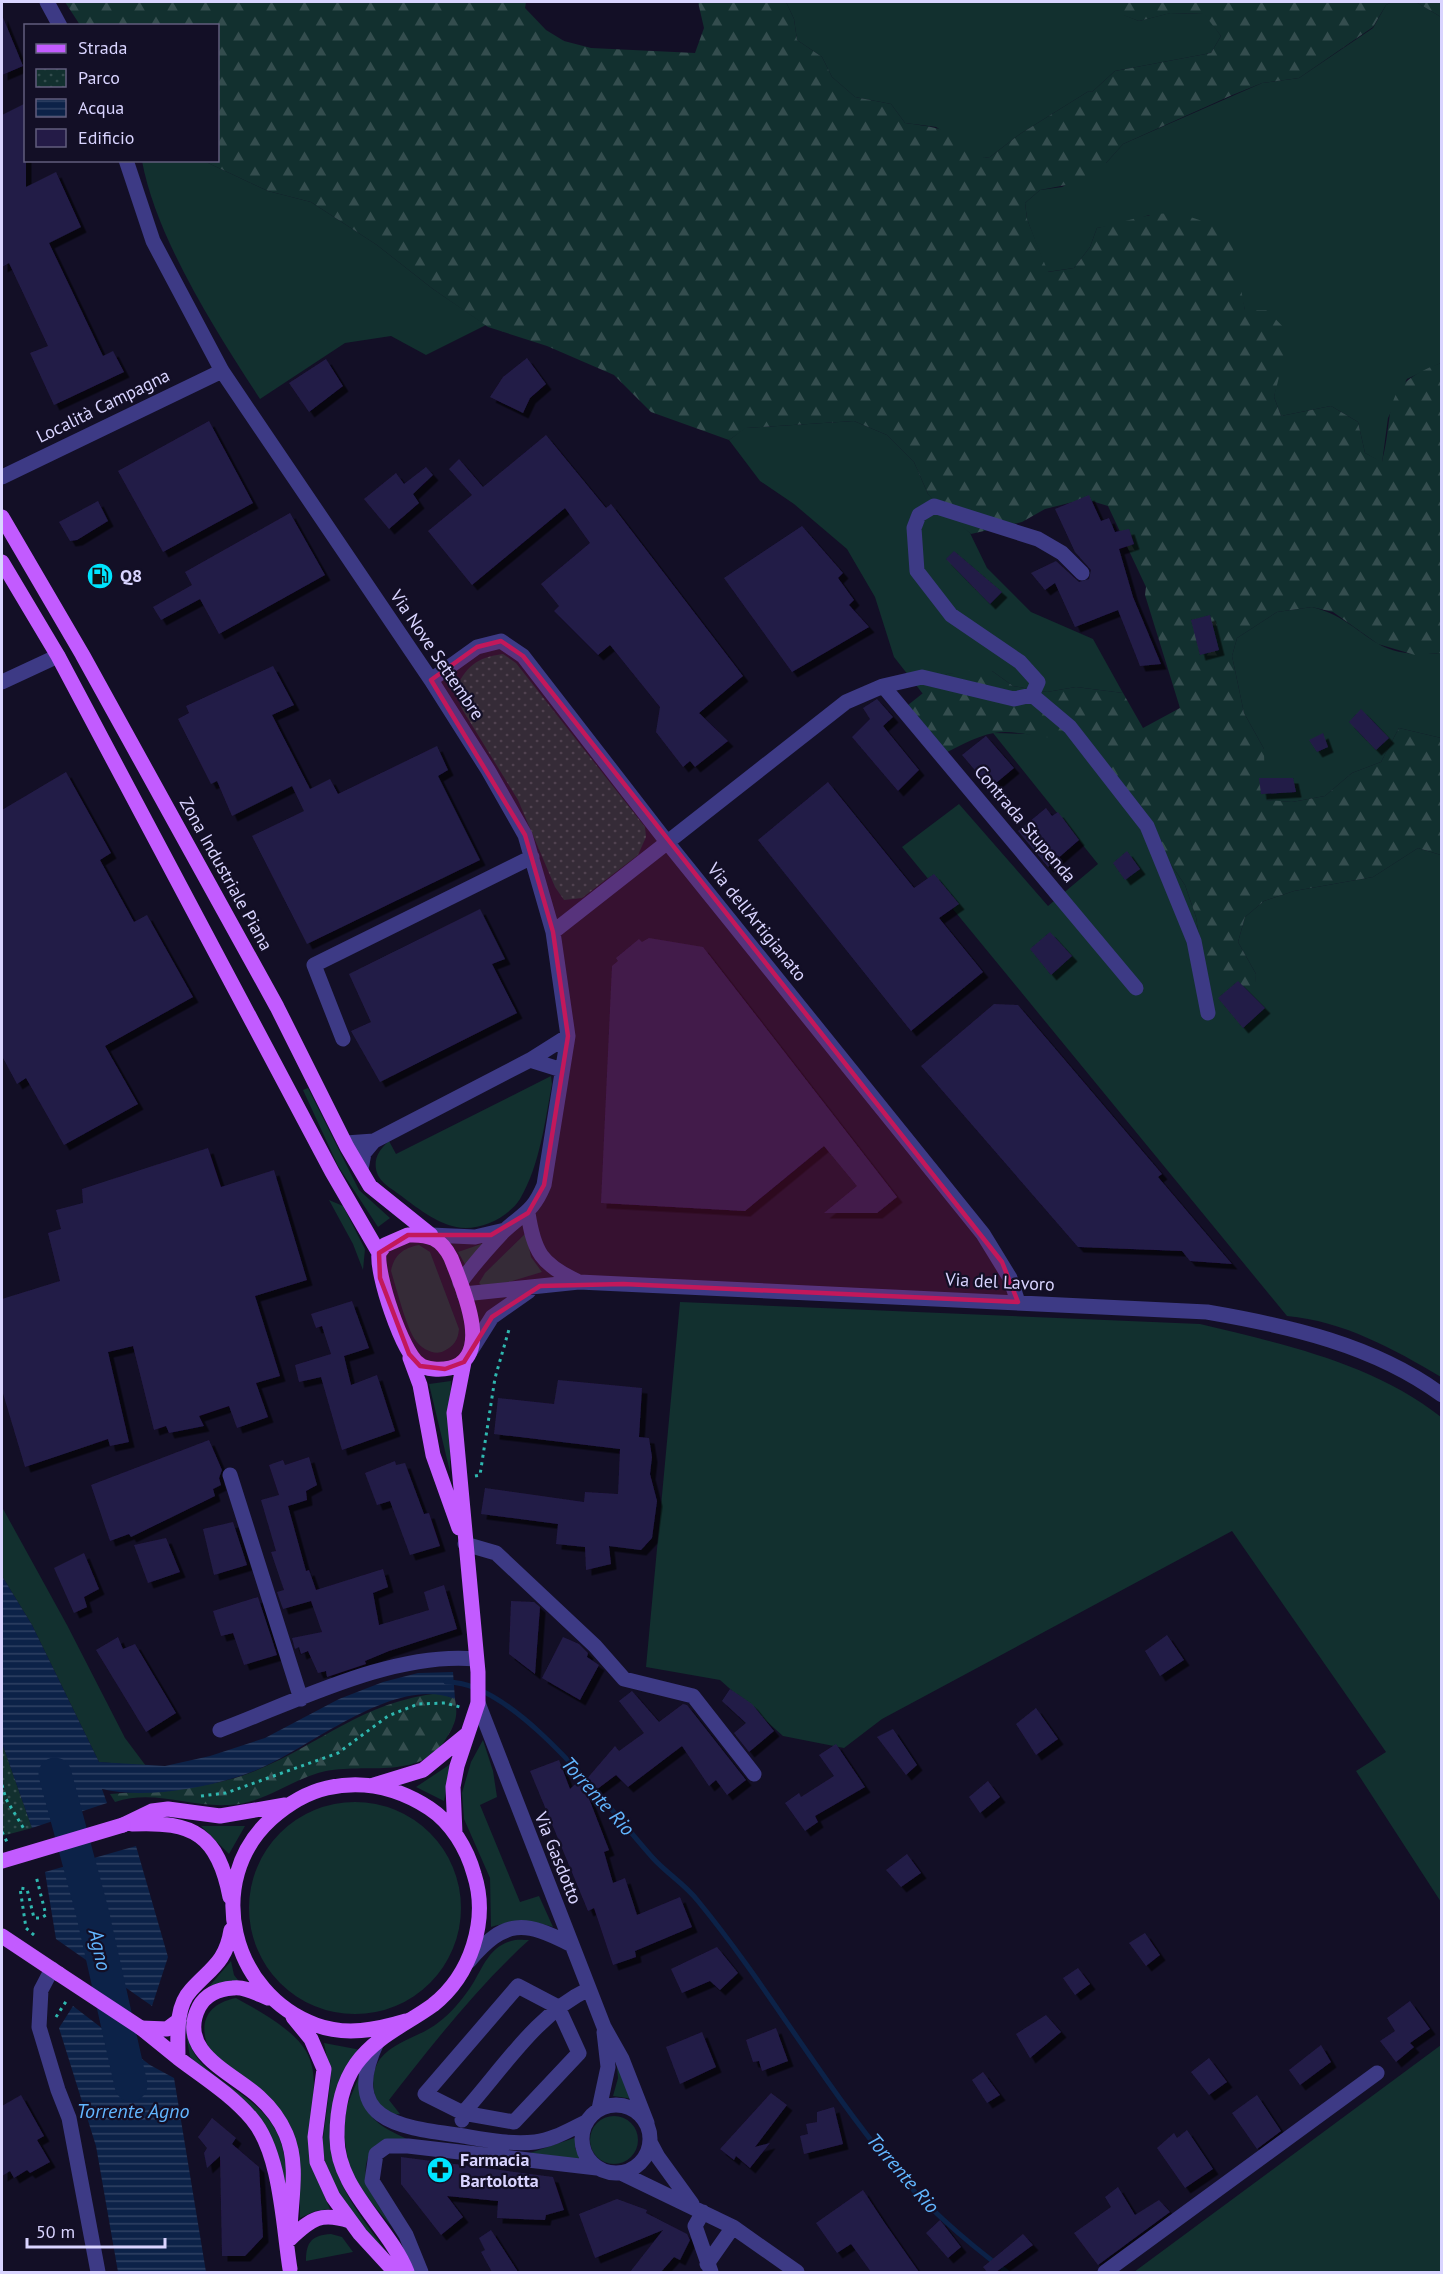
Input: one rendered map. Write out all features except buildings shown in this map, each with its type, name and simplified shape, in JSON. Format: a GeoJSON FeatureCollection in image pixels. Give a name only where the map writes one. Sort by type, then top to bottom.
{"type":"FeatureCollection","features":[{"type":"Feature","properties":{"kind":"main road","name":"Zona Industriale Piana"},"geometry":{"type":"LineString","coordinates":[[2,517],[82,654],[277,1007],[370,1186],[446,1248],[474,1328],[454,1413],[465,1544]]}},
{"type":"Feature","properties":{"kind":"main road"},"geometry":{"type":"LineString","coordinates":[[2,562],[58,656],[332,1172],[379,1253],[380,1278],[420,1385],[433,1455],[465,1544],[477,1665],[478,1703],[457,1766],[453,1787],[455,1833]]}},
{"type":"Feature","properties":{"kind":"main road"},"geometry":{"type":"LineString","coordinates":[[379,1253],[396,1239],[408,1235],[431,1235]]}},
{"type":"Feature","properties":{"kind":"main road"},"geometry":{"type":"LineString","coordinates":[[408,1354],[420,1366],[445,1369],[466,1358]]}},
{"type":"Feature","properties":{"kind":"main road"},"geometry":{"type":"LineString","coordinates":[[373,1785],[423,1770],[469,1731]]}},
{"type":"Feature","properties":{"kind":"main road"},"geometry":{"type":"LineString","coordinates":[[231,1906],[239,1866],[258,1831],[288,1804],[314,1791],[343,1784],[373,1785],[414,1799],[432,1810],[455,1833],[472,1866],[478,1883],[480,1911],[476,1938],[467,1963],[458,1978],[435,2003],[377,2042],[358,2061],[347,2078],[338,2122],[339,2155],[350,2183],[399,2251],[407,2272]]}},
{"type":"Feature","properties":{"kind":"main road"},"geometry":{"type":"LineString","coordinates":[[2,1861],[123,1825],[152,1811],[168,1809],[220,1816],[288,1804]]}},
{"type":"Feature","properties":{"kind":"main road"},"geometry":{"type":"LineString","coordinates":[[123,1825],[176,1824],[199,1834],[216,1853],[225,1869],[232,1924],[229,1947],[218,1965],[190,1990],[178,2020],[178,2058]]}},
{"type":"Feature","properties":{"kind":"main road"},"geometry":{"type":"LineString","coordinates":[[232,1924],[245,1965],[271,1999],[290,2013],[317,2026],[347,2031],[377,2030],[406,2021]]}},
{"type":"Feature","properties":{"kind":"main road"},"geometry":{"type":"LineString","coordinates":[[2,1936],[141,2028],[234,2101],[253,2120],[267,2143],[276,2179],[290,2271]]}},
{"type":"Feature","properties":{"kind":"main road"},"geometry":{"type":"LineString","coordinates":[[271,1999],[238,1987],[222,1989],[202,2002],[195,2015],[194,2032],[198,2047],[213,2064],[259,2097],[274,2113],[286,2134],[293,2157],[290,2271]]}},
{"type":"Feature","properties":{"kind":"main road"},"geometry":{"type":"LineString","coordinates":[[290,2013],[311,2039],[324,2069],[315,2137],[318,2162],[333,2197],[350,2221],[395,2272]]}},
{"type":"Feature","properties":{"kind":"main road"},"geometry":{"type":"LineString","coordinates":[[141,2028],[167,2029],[178,2020]]}},
{"type":"Feature","properties":{"kind":"main road"},"geometry":{"type":"LineString","coordinates":[[290,2238],[308,2221],[331,2215],[350,2221]]}},
{"type":"Feature","properties":{"kind":"street"},"geometry":{"type":"LineString","coordinates":[[47,2],[59,24]]}},
{"type":"Feature","properties":{"kind":"street","name":"Via Nove Settembre"},"geometry":{"type":"LineString","coordinates":[[127,162],[153,241],[222,371],[431,680],[488,770],[525,835],[532,857],[553,932],[568,1036],[544,1185],[528,1213],[505,1230],[479,1258],[462,1289]]}},
{"type":"Feature","properties":{"kind":"street","name":"Località Campagna"},"geometry":{"type":"LineString","coordinates":[[2,477],[222,371]]}},
{"type":"Feature","properties":{"kind":"street"},"geometry":{"type":"LineString","coordinates":[[1032,695],[1038,682],[1020,662],[951,615],[917,571],[914,528],[919,515],[934,506],[1038,539],[1062,554],[1082,573]]}},
{"type":"Feature","properties":{"kind":"street","name":"Via dell'Artigianato"},"geometry":{"type":"LineString","coordinates":[[431,680],[477,647],[501,641],[523,656],[667,842],[983,1234],[1010,1278],[1018,1302]]}},
{"type":"Feature","properties":{"kind":"street"},"geometry":{"type":"LineString","coordinates":[[2,682],[58,656]]}},
{"type":"Feature","properties":{"kind":"street"},"geometry":{"type":"LineString","coordinates":[[553,932],[846,702],[883,686],[922,677],[1014,699],[1032,695]]}},
{"type":"Feature","properties":{"kind":"street","name":"Contrada Stupenda"},"geometry":{"type":"LineString","coordinates":[[883,686],[1136,987]]}},
{"type":"Feature","properties":{"kind":"street"},"geometry":{"type":"LineString","coordinates":[[1032,695],[1070,727],[1147,826],[1194,941],[1208,1013]]}},
{"type":"Feature","properties":{"kind":"street"},"geometry":{"type":"LineString","coordinates":[[343,1039],[314,965],[532,857]]}},
{"type":"Feature","properties":{"kind":"street"},"geometry":{"type":"LineString","coordinates":[[361,1169],[364,1153],[374,1141],[531,1060],[568,1036]]}},
{"type":"Feature","properties":{"kind":"street"},"geometry":{"type":"LineString","coordinates":[[531,1060],[562,1070]]}},
{"type":"Feature","properties":{"kind":"street"},"geometry":{"type":"LineString","coordinates":[[346,1143],[374,1141]]}},
{"type":"Feature","properties":{"kind":"street"},"geometry":{"type":"LineString","coordinates":[[528,1213],[536,1251],[553,1270],[579,1282]]}},
{"type":"Feature","properties":{"kind":"street","name":"Via Nove Settembre"},"geometry":{"type":"LineString","coordinates":[[431,1235],[475,1238],[505,1230]]}},
{"type":"Feature","properties":{"kind":"street","name":"Via del Lavoro"},"geometry":{"type":"LineString","coordinates":[[462,1289],[579,1282],[1207,1312],[1320,1336],[1354,1348],[1442,1395]]}},
{"type":"Feature","properties":{"kind":"street","name":"Via del Lavoro"},"geometry":{"type":"LineString","coordinates":[[466,1358],[492,1317],[521,1295],[540,1286]]}},
{"type":"Feature","properties":{"kind":"street"},"geometry":{"type":"LineString","coordinates":[[230,1475],[301,1699]]}},
{"type":"Feature","properties":{"kind":"street"},"geometry":{"type":"LineString","coordinates":[[465,1544],[496,1553],[595,1646],[624,1679],[693,1696],[754,1774]]}},
{"type":"Feature","properties":{"kind":"street"},"geometry":{"type":"LineString","coordinates":[[220,1730],[386,1668],[433,1658],[477,1665]]}},
{"type":"Feature","properties":{"kind":"street","name":"Via Gasdotto"},"geometry":{"type":"LineString","coordinates":[[478,1703],[504,1775],[589,1989],[604,2026],[622,2060],[647,2123]]}},
{"type":"Feature","properties":{"kind":"street"},"geometry":{"type":"LineString","coordinates":[[467,1963],[489,1938],[506,1929],[528,1927],[553,1935],[572,1945]]}},
{"type":"Feature","properties":{"kind":"street"},"geometry":{"type":"LineString","coordinates":[[56,1971],[41,1990],[46,2026],[57,2090],[69,2118],[98,2272]]}},
{"type":"Feature","properties":{"kind":"street"},"geometry":{"type":"LineString","coordinates":[[518,1986],[558,2007],[579,2053],[514,2122],[463,2113],[425,2094],[518,1986]]}},
{"type":"Feature","properties":{"kind":"street"},"geometry":{"type":"LineString","coordinates":[[459,2136],[463,2113],[538,2026],[567,2000],[589,1989]]}},
{"type":"Feature","properties":{"kind":"street","name":"Via Gasdotto"},"geometry":{"type":"LineString","coordinates":[[599,2109],[608,2067],[604,2026]]}},
{"type":"Feature","properties":{"kind":"street"},"geometry":{"type":"LineString","coordinates":[[377,2042],[365,2070],[365,2085],[376,2112],[390,2122],[412,2129],[509,2143],[535,2142],[551,2138],[586,2122],[599,2109],[621,2104],[640,2114],[647,2123],[650,2142],[658,2157],[698,2208],[695,2226],[709,2268]]}},
{"type":"Feature","properties":{"kind":"street"},"geometry":{"type":"LineString","coordinates":[[1106,2272],[1377,2073]]}},
{"type":"Feature","properties":{"kind":"street"},"geometry":{"type":"LineString","coordinates":[[586,2122],[582,2132],[584,2152],[597,2168]]}},
{"type":"Feature","properties":{"kind":"street"},"geometry":{"type":"LineString","coordinates":[[621,2173],[641,2162],[650,2142]]}},
{"type":"Feature","properties":{"kind":"street"},"geometry":{"type":"LineString","coordinates":[[421,2272],[406,2235],[372,2181],[376,2154],[387,2146],[434,2148],[621,2173],[698,2208],[733,2227],[797,2272]]}},
{"type":"Feature","properties":{"kind":"street"},"geometry":{"type":"LineString","coordinates":[[709,2268],[733,2227]]}},
{"type":"Feature","properties":{"kind":"path"},"geometry":{"type":"LineString","coordinates":[[470,1477],[480,1475],[495,1377],[513,1321]]}},
{"type":"Feature","properties":{"kind":"path"},"geometry":{"type":"LineString","coordinates":[[191,1796],[226,1793],[338,1753],[388,1716],[418,1704],[445,1703],[460,1707],[461,1701]]}},
{"type":"Feature","properties":{"kind":"path"},"geometry":{"type":"LineString","coordinates":[[2,1785],[6,1799],[24,1829]]}},
{"type":"Feature","properties":{"kind":"path"},"geometry":{"type":"LineString","coordinates":[[2,1832],[5,1842],[13,1840]]}},
{"type":"Feature","properties":{"kind":"path"},"geometry":{"type":"LineString","coordinates":[[36,1876],[46,1915],[34,1918],[27,1889],[20,1888],[26,1928],[39,1940]]}},
{"type":"Feature","properties":{"kind":"path"},"geometry":{"type":"LineString","coordinates":[[46,2026],[73,1991]]}},
{"type":"Feature","properties":{"kind":"highlighted area"},"geometry":{"type":"Polygon","coordinates":[[[501,641],[523,656],[1002,1262],[1018,1302],[623,1284],[540,1286],[492,1317],[464,1362],[445,1369],[420,1366],[409,1354],[380,1278],[379,1253],[408,1235],[491,1235],[528,1213],[544,1185],[568,1036],[553,932],[525,835],[431,680],[477,647],[501,641]]]}},
{"type":"Feature","properties":{"kind":"green space"},"geometry":{"type":"Polygon","coordinates":[[[65,2],[526,2],[525,8],[546,30],[564,41],[591,48],[695,53],[704,28],[698,2],[786,2],[794,19],[797,40],[822,57],[832,77],[855,97],[891,104],[905,123],[928,126],[959,136],[977,149],[984,158],[990,157],[1020,134],[1089,91],[1092,92],[1115,71],[1211,53],[1221,36],[1204,14],[1171,13],[1139,21],[1123,15],[1124,2],[1392,2],[1386,5],[1373,27],[1299,78],[1262,83],[1123,144],[1106,163],[1108,172],[1082,182],[1040,190],[1025,203],[1027,219],[1048,272],[1074,268],[1090,247],[1097,228],[1168,213],[1188,216],[1223,228],[1232,243],[1245,310],[1267,310],[1286,330],[1286,349],[1274,397],[1281,416],[1331,406],[1358,422],[1365,453],[1382,462],[1390,413],[1398,390],[1421,372],[1441,363],[1441,653],[1415,655],[1378,644],[1333,612],[1312,607],[1277,612],[1237,638],[1232,656],[1244,713],[1264,749],[1265,800],[1292,802],[1325,796],[1352,773],[1381,762],[1399,728],[1441,738],[1441,855],[1418,848],[1373,877],[1294,891],[1264,901],[1245,917],[1238,942],[1256,974],[1255,992],[1225,984],[1204,967],[1196,917],[1185,885],[1113,779],[1072,734],[1062,737],[1043,737],[1014,732],[994,733],[972,740],[938,756],[898,713],[947,674],[975,670],[992,671],[1013,686],[1047,692],[1076,687],[1123,693],[1143,728],[1180,708],[1145,595],[1146,587],[1108,506],[1085,499],[1045,509],[1022,522],[971,534],[928,494],[914,462],[887,435],[854,421],[746,428],[729,440],[651,412],[614,375],[547,346],[488,327],[433,289],[377,245],[311,202],[268,191],[206,162],[219,162],[219,24],[79,24],[65,2]]]}},
{"type":"Feature","properties":{"kind":"green space"},"geometry":{"type":"Polygon","coordinates":[[[786,2],[1124,2],[1124,15],[1139,21],[1170,13],[1205,14],[1221,36],[1211,53],[1115,71],[1092,92],[1089,91],[1020,134],[990,157],[984,158],[936,127],[905,123],[891,104],[855,97],[832,77],[822,57],[797,40],[794,19],[786,2]]]}},
{"type":"Feature","properties":{"kind":"green space"},"geometry":{"type":"Polygon","coordinates":[[[1392,2],[1416,2],[1441,17],[1441,363],[1407,379],[1388,418],[1382,463],[1365,453],[1358,422],[1331,406],[1281,416],[1274,397],[1278,376],[1245,310],[1240,291],[1149,215],[1124,224],[1097,228],[1090,247],[1074,268],[1047,272],[1027,219],[1025,203],[1040,190],[1062,187],[1106,163],[1123,144],[1262,83],[1299,78],[1373,28],[1386,5],[1392,2]]]}},
{"type":"Feature","properties":{"kind":"green space"},"geometry":{"type":"Polygon","coordinates":[[[1416,2],[1441,2],[1441,17],[1416,2]]]}},
{"type":"Feature","properties":{"kind":"green space"},"geometry":{"type":"Polygon","coordinates":[[[142,162],[206,162],[268,191],[311,202],[377,245],[433,289],[486,325],[426,355],[391,336],[345,343],[260,399],[225,345],[190,284],[174,253],[149,191],[142,162]]]}},
{"type":"Feature","properties":{"kind":"green space"},"geometry":{"type":"Polygon","coordinates":[[[854,421],[887,435],[914,462],[928,494],[970,533],[987,568],[1031,612],[1093,639],[1123,693],[1076,687],[1047,692],[1013,686],[992,671],[947,674],[923,694],[894,657],[875,597],[847,549],[794,504],[760,481],[729,440],[745,428],[854,421]]]}},
{"type":"Feature","properties":{"kind":"green space"},"geometry":{"type":"Polygon","coordinates":[[[1312,607],[1339,618],[1392,650],[1417,654],[1441,653],[1441,738],[1399,728],[1381,762],[1352,773],[1325,796],[1292,802],[1264,800],[1264,749],[1244,713],[1232,656],[1237,638],[1277,612],[1312,607]]]}},
{"type":"Feature","properties":{"kind":"green space"},"geometry":{"type":"Polygon","coordinates":[[[503,654],[516,663],[645,827],[646,837],[638,855],[582,898],[564,900],[555,887],[518,800],[462,709],[455,691],[463,676],[473,665],[494,655],[503,654]]]}},
{"type":"Feature","properties":{"kind":"green space"},"geometry":{"type":"Polygon","coordinates":[[[993,733],[1072,734],[1112,779],[1185,885],[1196,917],[1204,967],[1254,991],[1256,974],[1238,942],[1245,917],[1264,901],[1294,891],[1373,877],[1418,848],[1441,855],[1441,1377],[1405,1356],[1348,1330],[1287,1316],[902,847],[959,804],[1048,906],[1098,864],[993,733]]]}},
{"type":"Feature","properties":{"kind":"green space"},"geometry":{"type":"Polygon","coordinates":[[[551,1076],[552,1084],[544,1128],[527,1186],[515,1206],[500,1218],[474,1227],[449,1225],[419,1209],[379,1178],[376,1169],[377,1157],[389,1141],[396,1154],[551,1076]]]}},
{"type":"Feature","properties":{"kind":"green space"},"geometry":{"type":"Polygon","coordinates":[[[308,1088],[359,1190],[390,1218],[378,1227],[338,1166],[303,1090],[308,1088]]]}},
{"type":"Feature","properties":{"kind":"green space"},"geometry":{"type":"Polygon","coordinates":[[[329,1200],[343,1206],[365,1249],[363,1270],[353,1244],[329,1200]]]}},
{"type":"Feature","properties":{"kind":"green space"},"geometry":{"type":"Polygon","coordinates":[[[526,1233],[531,1257],[542,1272],[485,1289],[479,1283],[485,1273],[526,1233]]]}},
{"type":"Feature","properties":{"kind":"green space"},"geometry":{"type":"Polygon","coordinates":[[[487,1242],[466,1266],[458,1252],[487,1242]]]}},
{"type":"Feature","properties":{"kind":"green space"},"geometry":{"type":"Polygon","coordinates":[[[419,1245],[430,1252],[459,1329],[453,1345],[440,1352],[425,1349],[413,1335],[405,1318],[391,1271],[400,1253],[419,1245]]]}},
{"type":"Feature","properties":{"kind":"green space"},"geometry":{"type":"Polygon","coordinates":[[[680,1302],[1200,1324],[1295,1348],[1357,1369],[1415,1398],[1441,1417],[1441,1902],[1356,1771],[1386,1752],[1232,1531],[882,1719],[844,1748],[783,1736],[720,1680],[646,1667],[680,1302]]]}},
{"type":"Feature","properties":{"kind":"green space"},"geometry":{"type":"Polygon","coordinates":[[[451,1381],[450,1472],[429,1384],[451,1381]]]}},
{"type":"Feature","properties":{"kind":"green space"},"geometry":{"type":"Polygon","coordinates":[[[2,1507],[67,1625],[125,1738],[146,1766],[99,1762],[32,1625],[2,1576],[2,1507]]]}},
{"type":"Feature","properties":{"kind":"green space"},"geometry":{"type":"Polygon","coordinates":[[[440,1693],[455,1699],[456,1715],[452,1727],[435,1752],[421,1761],[405,1766],[352,1768],[318,1773],[263,1797],[240,1804],[214,1805],[143,1797],[115,1802],[110,1794],[202,1786],[238,1777],[279,1760],[365,1714],[412,1698],[440,1693]]]}},
{"type":"Feature","properties":{"kind":"green space"},"geometry":{"type":"Polygon","coordinates":[[[483,1740],[493,1771],[497,1797],[480,1805],[520,1902],[539,1896],[553,1927],[522,1922],[491,1927],[490,1878],[464,1819],[462,1793],[471,1762],[483,1740]]]}},
{"type":"Feature","properties":{"kind":"green space"},"geometry":{"type":"Polygon","coordinates":[[[2,1743],[32,1828],[2,1836],[2,1743]]]}},
{"type":"Feature","properties":{"kind":"green space"},"geometry":{"type":"Polygon","coordinates":[[[452,1763],[444,1801],[416,1787],[452,1763]]]}},
{"type":"Feature","properties":{"kind":"green space"},"geometry":{"type":"Polygon","coordinates":[[[345,1802],[365,1802],[386,1806],[405,1814],[430,1833],[443,1849],[453,1867],[459,1887],[461,1908],[459,1929],[453,1949],[443,1967],[430,1983],[405,2002],[386,2010],[365,2014],[345,2014],[324,2010],[305,2002],[273,1975],[261,1958],[253,1939],[249,1918],[249,1898],[253,1877],[261,1858],[288,1826],[305,1814],[324,1806],[345,1802]]]}},
{"type":"Feature","properties":{"kind":"green space"},"geometry":{"type":"Polygon","coordinates":[[[201,1826],[245,1826],[229,1854],[201,1826]]]}},
{"type":"Feature","properties":{"kind":"green space"},"geometry":{"type":"Polygon","coordinates":[[[513,1940],[529,1940],[473,1997],[389,2100],[400,2114],[383,2109],[378,2103],[373,2085],[376,2066],[380,2059],[393,2047],[432,2027],[448,2015],[467,1993],[496,1949],[513,1940]]]}},
{"type":"Feature","properties":{"kind":"green space"},"geometry":{"type":"Polygon","coordinates":[[[231,1961],[234,1975],[242,1985],[206,1990],[231,1961]]]}},
{"type":"Feature","properties":{"kind":"green space"},"geometry":{"type":"Polygon","coordinates":[[[236,1998],[265,2014],[284,2028],[306,2051],[314,2083],[310,2138],[312,2157],[319,2183],[330,2209],[315,2211],[300,2218],[300,2165],[293,2131],[211,2053],[205,2034],[207,2018],[217,2005],[236,1998]]]}},
{"type":"Feature","properties":{"kind":"green space"},"geometry":{"type":"Polygon","coordinates":[[[196,2001],[189,2026],[191,2045],[199,2061],[263,2113],[276,2131],[281,2143],[287,2182],[287,2235],[281,2177],[239,2099],[190,2057],[184,2022],[196,2001]]]}},
{"type":"Feature","properties":{"kind":"green space"},"geometry":{"type":"Polygon","coordinates":[[[324,2043],[361,2050],[332,2117],[330,2138],[332,2157],[347,2194],[393,2261],[346,2208],[327,2172],[322,2146],[331,2077],[324,2043]]]}},
{"type":"Feature","properties":{"kind":"green space"},"geometry":{"type":"Polygon","coordinates":[[[1441,2045],[1441,2272],[1134,2272],[1441,2045]]]}},
{"type":"Feature","properties":{"kind":"green space"},"geometry":{"type":"Polygon","coordinates":[[[616,2057],[633,2099],[613,2096],[618,2078],[616,2057]]]}},
{"type":"Feature","properties":{"kind":"green space"},"geometry":{"type":"Polygon","coordinates":[[[360,2074],[364,2099],[371,2116],[384,2127],[407,2139],[371,2151],[367,2161],[367,2181],[370,2191],[393,2228],[357,2186],[348,2161],[344,2135],[346,2108],[360,2074]]]}},
{"type":"Feature","properties":{"kind":"green space"},"geometry":{"type":"Polygon","coordinates":[[[609,2116],[619,2116],[631,2123],[638,2135],[638,2145],[631,2157],[619,2164],[609,2164],[594,2153],[590,2145],[590,2135],[601,2120],[609,2116]]]}},
{"type":"Feature","properties":{"kind":"green space"},"geometry":{"type":"Polygon","coordinates":[[[577,2137],[575,2148],[584,2160],[530,2153],[577,2137]]]}},
{"type":"Feature","properties":{"kind":"green space"},"geometry":{"type":"Polygon","coordinates":[[[331,2234],[342,2237],[353,2252],[306,2261],[307,2249],[311,2241],[319,2236],[331,2234]]]}},
{"type":"Feature","properties":{"kind":"water"},"geometry":{"type":"Polygon","coordinates":[[[2,1576],[32,1625],[99,1762],[165,1766],[210,1756],[265,1738],[339,1699],[383,1682],[418,1673],[453,1672],[455,1699],[431,1694],[406,1697],[379,1705],[353,1717],[276,1761],[238,1777],[200,1787],[138,1793],[102,1789],[107,1803],[32,1828],[2,1743],[2,1576]]]}},
{"type":"Feature","properties":{"kind":"water"},"geometry":{"type":"Polygon","coordinates":[[[136,1846],[168,1957],[152,2006],[56,1939],[45,1872],[136,1846]]]}},
{"type":"Feature","properties":{"kind":"water","name":"Torrente Agno"},"geometry":{"type":"Polygon","coordinates":[[[73,2006],[150,2065],[174,2078],[206,2272],[118,2272],[96,2146],[59,2028],[73,2006]]]}},
{"type":"Feature","properties":{"kind":"waterway","name":"Torrente Rio"},"geometry":{"type":"LineString","coordinates":[[446,1682],[473,1687],[501,1702],[530,1724],[559,1751],[652,1857],[698,1901],[865,2133],[891,2165],[917,2195],[946,2222],[1007,2272]]}},
{"type":"Feature","properties":{"kind":"waterway","name":"Agno"},"geometry":{"type":"LineString","coordinates":[[55,1774],[92,1911],[131,2085]]}},
{"type":"Feature","properties":{"kind":"place","name":"Q8"},"geometry":{"type":"Point","coordinates":[100,576]}},
{"type":"Feature","properties":{"kind":"place","name":"Farmacia Bartolotta"},"geometry":{"type":"Point","coordinates":[440,2170]}}]}
